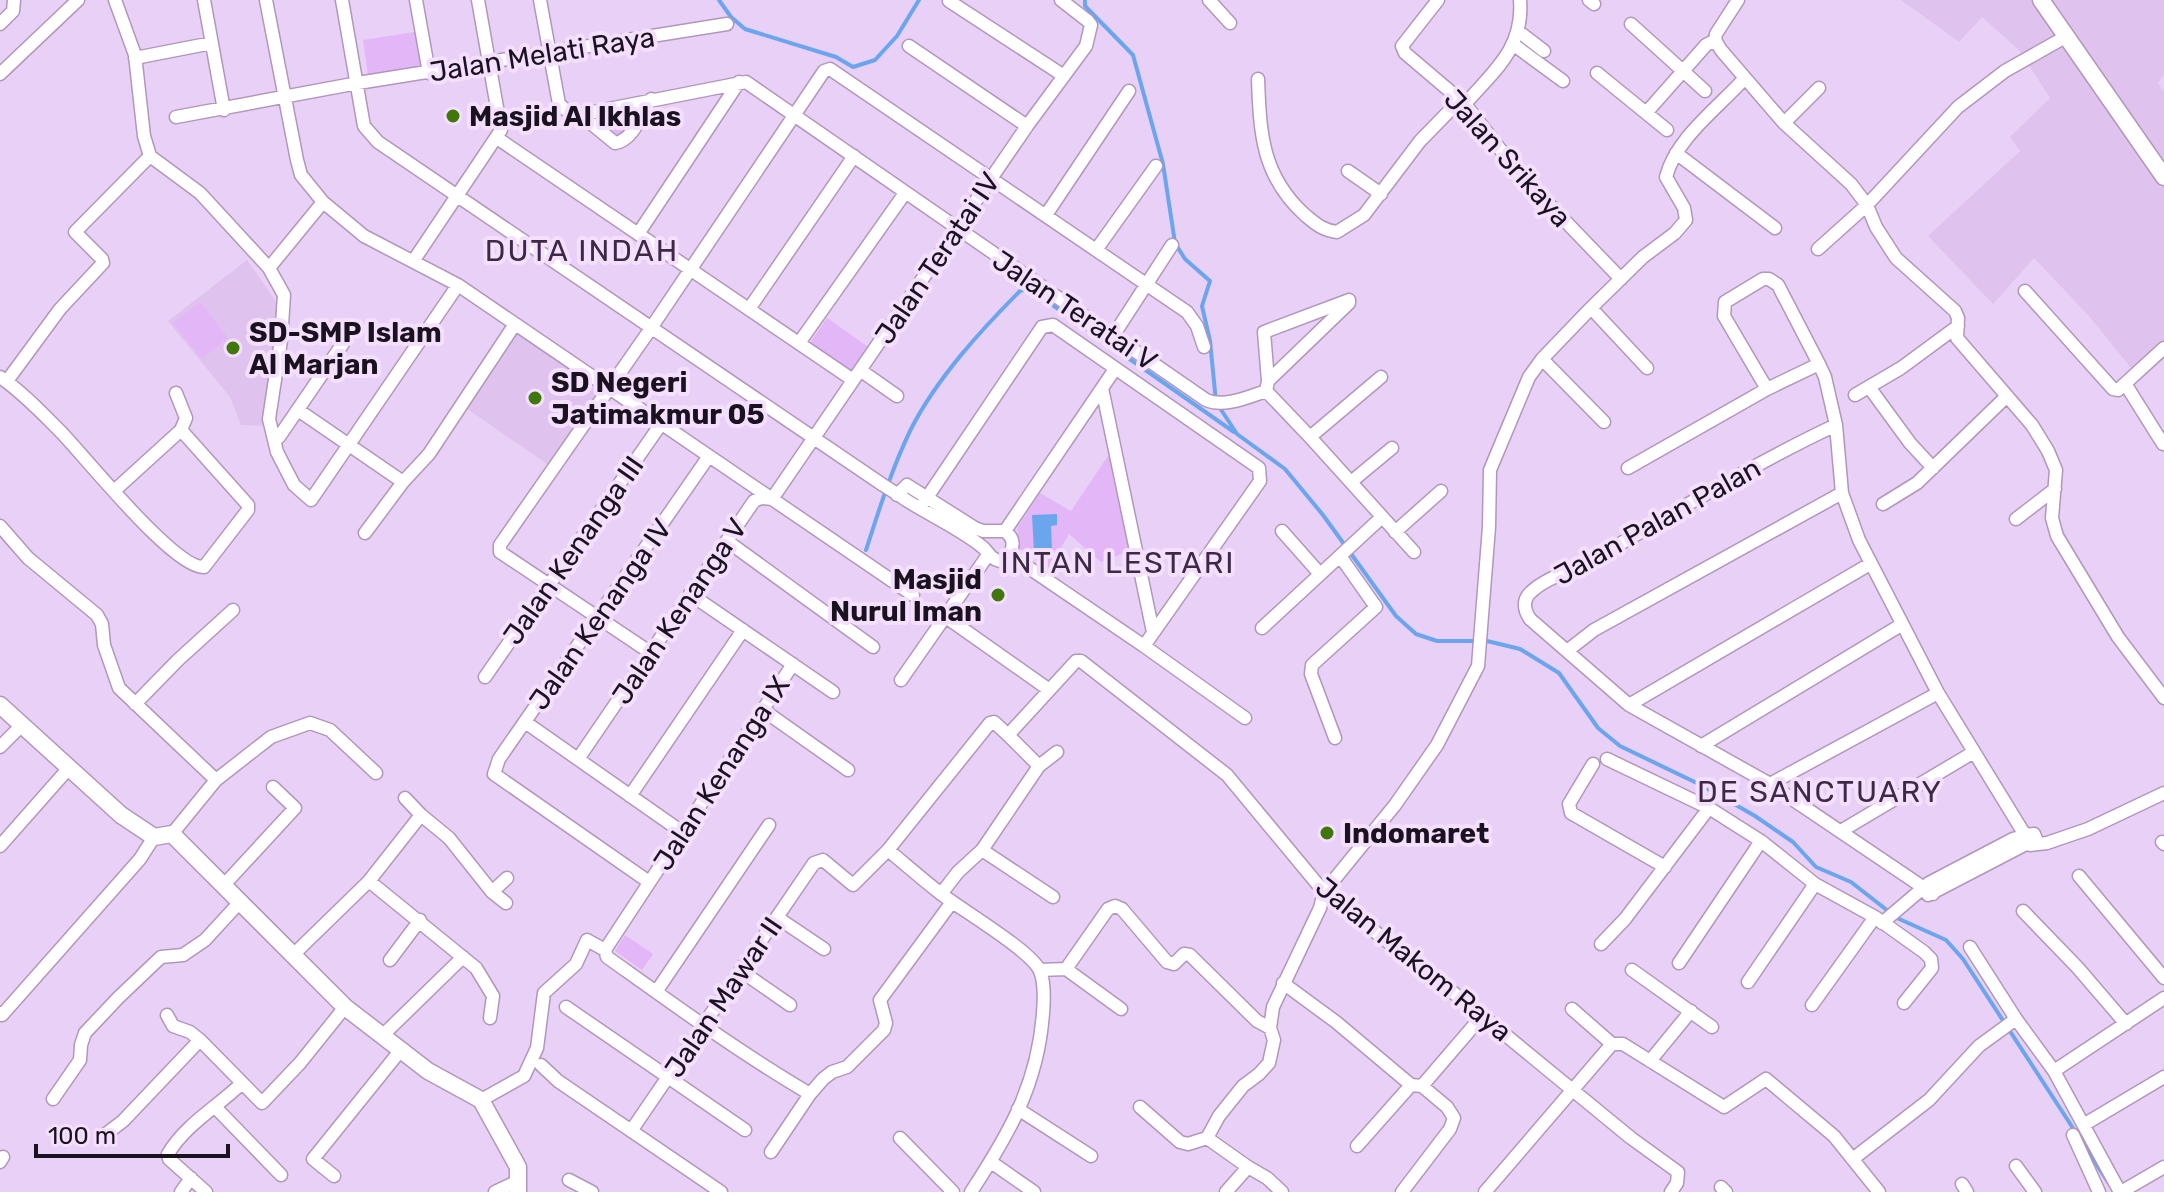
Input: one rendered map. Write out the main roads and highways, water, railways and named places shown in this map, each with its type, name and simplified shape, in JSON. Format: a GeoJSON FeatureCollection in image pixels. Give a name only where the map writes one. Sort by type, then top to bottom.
{"type":"FeatureCollection","features":[{"type":"Feature","properties":{"kind":"water"},"geometry":{"type":"Polygon","coordinates":[[[1057,514],[1057,525],[1051,526],[1052,551],[1034,552],[1032,515],[1057,514]]]}},
{"type":"Feature","properties":{"kind":"waterway"},"geometry":{"type":"LineString","coordinates":[[719,0],[731,17],[745,29],[836,57],[853,67],[875,60],[897,36],[919,0]]}},
{"type":"Feature","properties":{"kind":"waterway"},"geometry":{"type":"LineString","coordinates":[[1085,0],[1085,6],[1133,55],[1163,164],[1175,243],[1185,259],[1210,281],[1202,306],[1210,341],[1216,402],[1237,434],[1285,469],[1323,515],[1396,616],[1416,634],[1437,641],[1487,641],[1520,649],[1559,673],[1598,728],[1620,746],[1703,786],[1755,816],[1793,842],[1816,867],[1851,882],[1897,918],[1946,940],[1963,959],[2108,1182]]}},
{"type":"Feature","properties":{"kind":"waterway"},"geometry":{"type":"LineString","coordinates":[[866,550],[886,489],[922,410],[961,355],[1021,290],[1034,292],[1234,432]]}},
{"type":"Feature","properties":{"kind":"place","name":"Masjid Al Ikhlas"},"geometry":{"type":"Point","coordinates":[453,116]}},
{"type":"Feature","properties":{"kind":"place","name":"SD-SMP Islam Al Marjan"},"geometry":{"type":"Point","coordinates":[233,348]}},
{"type":"Feature","properties":{"kind":"place","name":"SD Negeri Jatimakmur 05"},"geometry":{"type":"Point","coordinates":[535,398]}},
{"type":"Feature","properties":{"kind":"place","name":"Masjid Nurul Iman"},"geometry":{"type":"Point","coordinates":[998,595]}},
{"type":"Feature","properties":{"kind":"place","name":"Indomaret"},"geometry":{"type":"Point","coordinates":[1327,833]}},
{"type":"Feature","properties":{"kind":"district","name":"DUTA INDAH"},"geometry":{"type":"Point","coordinates":[582,251]}},
{"type":"Feature","properties":{"kind":"district","name":"INTAN LESTARI"},"geometry":{"type":"Point","coordinates":[1118,563]}},
{"type":"Feature","properties":{"kind":"district","name":"DE SANCTUARY"},"geometry":{"type":"Point","coordinates":[1820,792]}}]}
